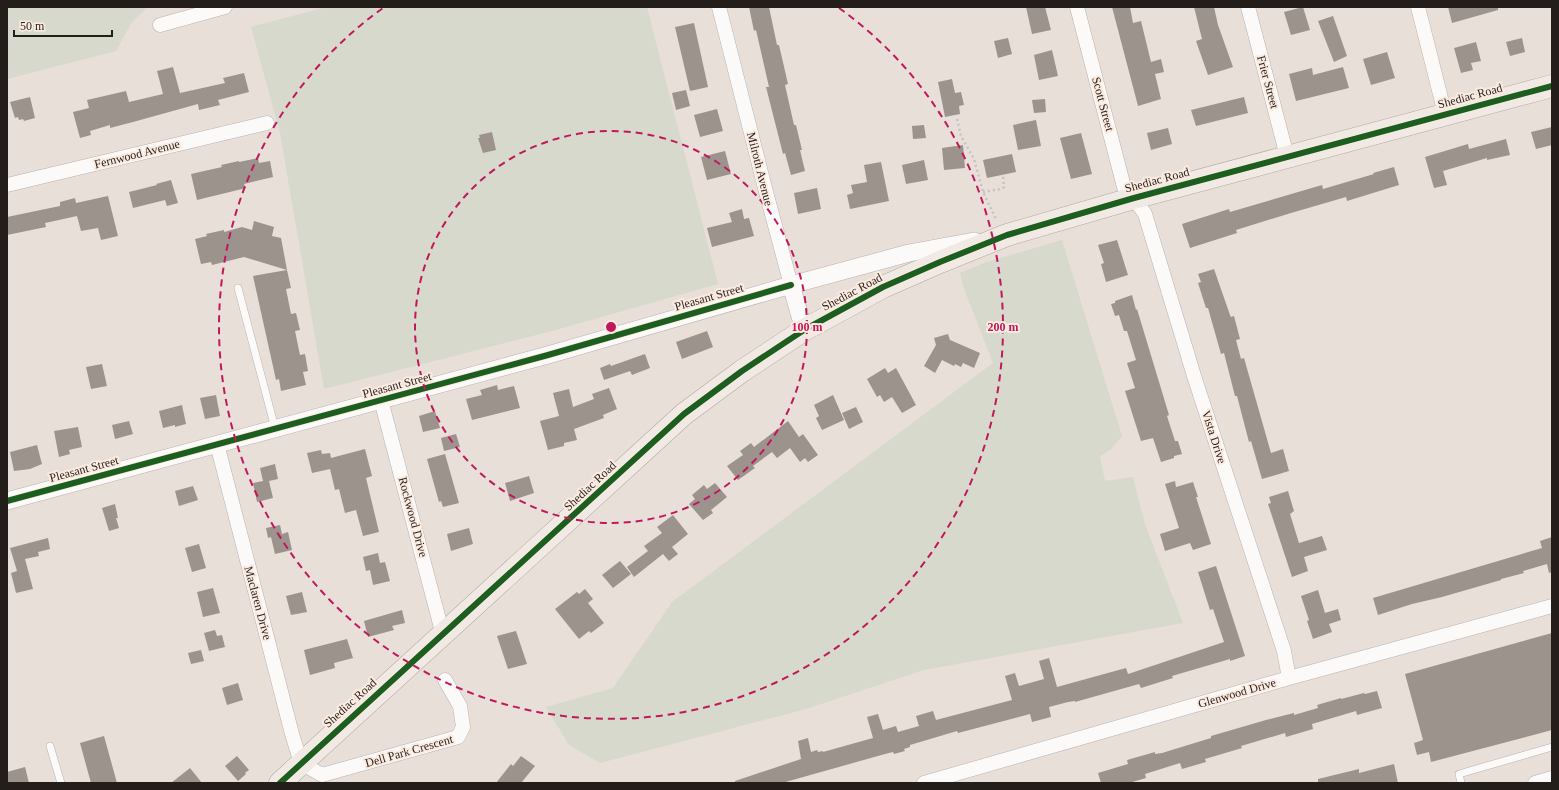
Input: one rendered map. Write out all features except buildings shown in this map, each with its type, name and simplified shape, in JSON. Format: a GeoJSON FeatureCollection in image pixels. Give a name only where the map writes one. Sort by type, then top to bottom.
{"type":"FeatureCollection","features":[{"type":"Feature","properties":{"kind":"main road","name":"Shediac Road"},"geometry":{"type":"LineString","coordinates":[[280,783],[444,635],[684,414],[742,371],[804,330],[883,287],[940,262],[1001,227],[1134,198],[1552,86]]}},
{"type":"Feature","properties":{"kind":"street","name":"Milroth Avenue"},"geometry":{"type":"LineString","coordinates":[[720,7],[764,184],[804,330]]}},
{"type":"Feature","properties":{"kind":"street","name":"Scott Street"},"geometry":{"type":"LineString","coordinates":[[1077,7],[1124,187],[1134,198]]}},
{"type":"Feature","properties":{"kind":"street","name":"Frier Street"},"geometry":{"type":"LineString","coordinates":[[1248,7],[1288,156]]}},
{"type":"Feature","properties":{"kind":"street"},"geometry":{"type":"LineString","coordinates":[[1418,7],[1445,114]]}},
{"type":"Feature","properties":{"kind":"street"},"geometry":{"type":"LineString","coordinates":[[160,25],[217,8]]}},
{"type":"Feature","properties":{"kind":"street","name":"Fernwood Avenue"},"geometry":{"type":"LineString","coordinates":[[7,185],[266,123]]}},
{"type":"Feature","properties":{"kind":"street","name":"Vista Drive"},"geometry":{"type":"LineString","coordinates":[[1134,198],[1145,214],[1195,379],[1284,651],[1289,678]]}},
{"type":"Feature","properties":{"kind":"street","name":"Pleasant Street"},"geometry":{"type":"LineString","coordinates":[[7,502],[556,352],[1001,227]]}},
{"type":"Feature","properties":{"kind":"street","name":"Rockwood Drive"},"geometry":{"type":"LineString","coordinates":[[381,400],[444,635]]}},
{"type":"Feature","properties":{"kind":"street","name":"Maclaren Drive"},"geometry":{"type":"LineString","coordinates":[[216,444],[301,763]]}},
{"type":"Feature","properties":{"kind":"street","name":"Glenwood Drive"},"geometry":{"type":"LineString","coordinates":[[924,783],[1289,678],[1552,606]]}},
{"type":"Feature","properties":{"kind":"street","name":"Dell Park Crescent"},"geometry":{"type":"LineString","coordinates":[[301,763],[322,775],[458,737],[464,727],[460,706],[444,680]]}},
{"type":"Feature","properties":{"kind":"street"},"geometry":{"type":"LineString","coordinates":[[1535,783],[1552,778]]}},
{"type":"Feature","properties":{"kind":"lane"},"geometry":{"type":"LineString","coordinates":[[238,288],[275,428]]}},
{"type":"Feature","properties":{"kind":"lane"},"geometry":{"type":"LineString","coordinates":[[50,746],[61,783]]}},
{"type":"Feature","properties":{"kind":"lane"},"geometry":{"type":"LineString","coordinates":[[1461,783],[1459,774],[1552,747]]}},
{"type":"Feature","properties":{"kind":"path"},"geometry":{"type":"LineString","coordinates":[[957,119],[961,136],[974,159],[983,192],[1001,227]]}},
{"type":"Feature","properties":{"kind":"path"},"geometry":{"type":"LineString","coordinates":[[983,192],[1001,189],[1004,187],[1003,175]]}},
{"type":"Feature","properties":{"kind":"shaded area"},"geometry":{"type":"Polygon","coordinates":[[[7,7],[148,7],[132,22],[116,51],[7,79],[7,7]]]}},
{"type":"Feature","properties":{"kind":"shaded area"},"geometry":{"type":"Polygon","coordinates":[[[326,7],[647,7],[718,284],[552,331],[324,389],[280,133],[251,27],[326,7]]]}},
{"type":"Feature","properties":{"kind":"shaded area"},"geometry":{"type":"Polygon","coordinates":[[[1062,240],[1122,436],[1110,450],[1100,456],[1105,481],[1133,477],[1145,524],[1183,623],[924,670],[806,709],[600,763],[569,745],[546,707],[613,688],[672,602],[993,363],[964,289],[960,273],[984,263],[1062,240]]]}},
{"type":"Feature","properties":{"kind":"cycle path"},"geometry":{"type":"LineString","coordinates":[[280,783],[684,414],[742,371],[804,330],[883,287],[1007,235],[1134,198],[1552,86]]}},
{"type":"Feature","properties":{"kind":"cycle path"},"geometry":{"type":"LineString","coordinates":[[7,501],[548,355],[791,285]]}}]}
